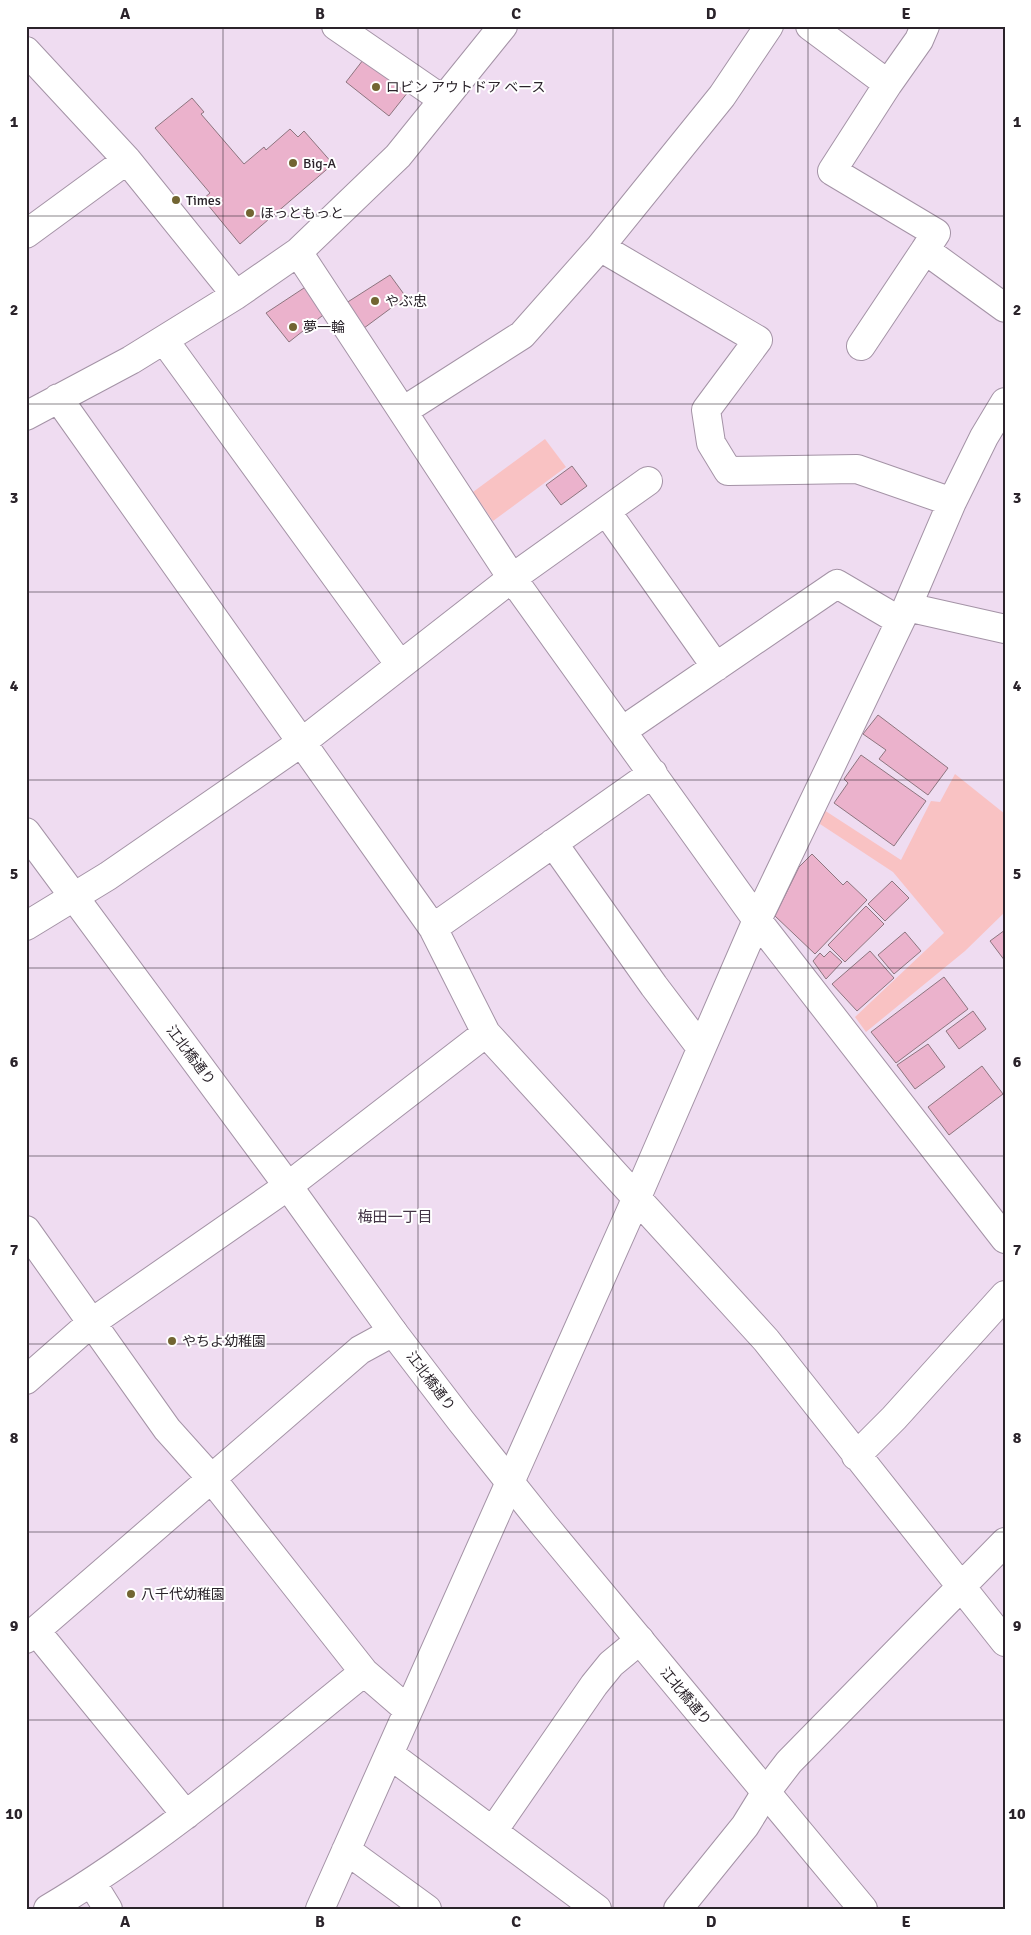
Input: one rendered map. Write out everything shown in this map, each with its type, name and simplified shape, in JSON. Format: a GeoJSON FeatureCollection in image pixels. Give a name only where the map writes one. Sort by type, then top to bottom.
{"type":"FeatureCollection","features":[{"type":"Feature","properties":{"kind":"street"},"geometry":{"type":"LineString","coordinates":[[336,26],[442,99]]}},
{"type":"Feature","properties":{"kind":"street"},"geometry":{"type":"LineString","coordinates":[[29,409],[58,398],[131,360],[236,296],[298,252],[398,156],[442,99],[503,26]]}},
{"type":"Feature","properties":{"kind":"street"},"geometry":{"type":"LineString","coordinates":[[403,411],[522,335],[600,247],[722,96],[769,26]]}},
{"type":"Feature","properties":{"kind":"street"},"geometry":{"type":"LineString","coordinates":[[810,26],[888,84]]}},
{"type":"Feature","properties":{"kind":"street"},"geometry":{"type":"LineString","coordinates":[[862,346],[936,233],[832,170],[919,40],[925,26]]}},
{"type":"Feature","properties":{"kind":"street"},"geometry":{"type":"LineString","coordinates":[[26,51],[127,160],[236,296]]}},
{"type":"Feature","properties":{"kind":"street"},"geometry":{"type":"LineString","coordinates":[[26,234],[127,160]]}},
{"type":"Feature","properties":{"kind":"street"},"geometry":{"type":"LineString","coordinates":[[600,247],[758,340],[706,410],[711,443],[728,471],[857,470],[952,502]]}},
{"type":"Feature","properties":{"kind":"street"},"geometry":{"type":"LineString","coordinates":[[925,250],[1005,308]]}},
{"type":"Feature","properties":{"kind":"street"},"geometry":{"type":"LineString","coordinates":[[298,252],[512,578],[653,773],[756,920],[1001,1226]]}},
{"type":"Feature","properties":{"kind":"street"},"geometry":{"type":"LineString","coordinates":[[164,340],[400,665]]}},
{"type":"Feature","properties":{"kind":"street"},"geometry":{"type":"LineString","coordinates":[[58,398],[433,928],[486,1033],[637,1196],[766,1340],[1005,1642]]}},
{"type":"Feature","properties":{"kind":"street"},"geometry":{"type":"LineString","coordinates":[[320,1909],[637,1196],[756,920],[904,614],[952,502],[994,440],[1005,402]]}},
{"type":"Feature","properties":{"kind":"street"},"geometry":{"type":"LineString","coordinates":[[26,926],[108,876],[302,742],[512,578],[648,481]]}},
{"type":"Feature","properties":{"kind":"street"},"geometry":{"type":"LineString","coordinates":[[606,511],[716,667]]}},
{"type":"Feature","properties":{"kind":"street"},"geometry":{"type":"LineString","coordinates":[[622,731],[837,584],[904,614],[1005,628]]}},
{"type":"Feature","properties":{"kind":"street"},"geometry":{"type":"LineString","coordinates":[[433,928],[653,773]]}},
{"type":"Feature","properties":{"kind":"street","name":"江北橋通り"},"geometry":{"type":"LineString","coordinates":[[26,832],[288,1186],[393,1332],[509,1481],[864,1909]]}},
{"type":"Feature","properties":{"kind":"street"},"geometry":{"type":"LineString","coordinates":[[553,843],[654,986],[701,1048]]}},
{"type":"Feature","properties":{"kind":"street"},"geometry":{"type":"LineString","coordinates":[[26,1380],[91,1323],[288,1186],[486,1033]]}},
{"type":"Feature","properties":{"kind":"street"},"geometry":{"type":"LineString","coordinates":[[26,1230],[166,1429],[211,1478],[364,1672],[408,1710]]}},
{"type":"Feature","properties":{"kind":"street"},"geometry":{"type":"LineString","coordinates":[[856,1456],[894,1418],[1005,1295]]}},
{"type":"Feature","properties":{"kind":"street"},"geometry":{"type":"LineString","coordinates":[[186,1815],[31,1635],[360,1350],[393,1332]]}},
{"type":"Feature","properties":{"kind":"street"},"geometry":{"type":"LineString","coordinates":[[678,1909],[745,1826],[766,1792],[789,1762],[1005,1542]]}},
{"type":"Feature","properties":{"kind":"street"},"geometry":{"type":"LineString","coordinates":[[493,1831],[594,1685],[611,1664],[640,1640]]}},
{"type":"Feature","properties":{"kind":"street"},"geometry":{"type":"LineString","coordinates":[[48,1909],[92,1883],[186,1815],[364,1672]]}},
{"type":"Feature","properties":{"kind":"street"},"geometry":{"type":"LineString","coordinates":[[389,1754],[597,1909]]}},
{"type":"Feature","properties":{"kind":"street"},"geometry":{"type":"LineString","coordinates":[[346,1850],[427,1909]]}},
{"type":"Feature","properties":{"kind":"street"},"geometry":{"type":"LineString","coordinates":[[92,1883],[108,1909]]}},
{"type":"Feature","properties":{"kind":"shaded area"},"geometry":{"type":"Polygon","coordinates":[[[545,439],[566,467],[493,521],[473,492],[545,439]]]}},
{"type":"Feature","properties":{"kind":"shaded area"},"geometry":{"type":"Polygon","coordinates":[[[955,774],[1005,814],[1005,912],[965,951],[866,1032],[855,1017],[944,933],[893,872],[820,824],[824,810],[901,860],[931,801],[940,802],[955,774]]]}},
{"type":"Feature","properties":{"kind":"building","name":"ロビン アウトドア ベース"},"geometry":{"type":"Polygon","coordinates":[[[363,60],[408,92],[389,116],[346,82],[363,60]]]}},
{"type":"Feature","properties":{"kind":"building"},"geometry":{"type":"Polygon","coordinates":[[[192,98],[204,112],[201,114],[244,164],[264,147],[266,150],[290,129],[298,137],[304,131],[333,164],[240,244],[203,199],[210,193],[155,128],[192,98]]]}},
{"type":"Feature","properties":{"kind":"building","name":"やぶ忠"},"geometry":{"type":"Polygon","coordinates":[[[390,275],[406,297],[360,331],[343,305],[390,275]]]}},
{"type":"Feature","properties":{"kind":"building","name":"夢一輪"},"geometry":{"type":"Polygon","coordinates":[[[307,286],[327,312],[289,342],[266,313],[307,286]]]}},
{"type":"Feature","properties":{"kind":"building"},"geometry":{"type":"Polygon","coordinates":[[[572,466],[587,486],[561,505],[546,485],[572,466]]]}},
{"type":"Feature","properties":{"kind":"building"},"geometry":{"type":"Polygon","coordinates":[[[878,715],[948,768],[928,795],[879,759],[886,750],[863,734],[878,715]]]}},
{"type":"Feature","properties":{"kind":"building"},"geometry":{"type":"Polygon","coordinates":[[[861,755],[926,801],[894,846],[834,803],[848,783],[844,779],[861,755]]]}},
{"type":"Feature","properties":{"kind":"building"},"geometry":{"type":"Polygon","coordinates":[[[812,854],[843,885],[847,881],[867,900],[815,954],[775,916],[799,867],[812,854]]]}},
{"type":"Feature","properties":{"kind":"building"},"geometry":{"type":"Polygon","coordinates":[[[892,881],[909,898],[885,921],[868,904],[892,881]]]}},
{"type":"Feature","properties":{"kind":"building"},"geometry":{"type":"Polygon","coordinates":[[[866,906],[884,924],[845,962],[828,945],[866,906]]]}},
{"type":"Feature","properties":{"kind":"building"},"geometry":{"type":"Polygon","coordinates":[[[1005,930],[1005,961],[990,941],[1005,930]]]}},
{"type":"Feature","properties":{"kind":"building"},"geometry":{"type":"Polygon","coordinates":[[[905,932],[921,951],[894,974],[878,955],[905,932]]]}},
{"type":"Feature","properties":{"kind":"building"},"geometry":{"type":"Polygon","coordinates":[[[830,951],[842,962],[826,979],[813,961],[820,953],[824,957],[830,951]]]}},
{"type":"Feature","properties":{"kind":"building"},"geometry":{"type":"Polygon","coordinates":[[[870,951],[894,978],[857,1011],[832,984],[870,951]]]}},
{"type":"Feature","properties":{"kind":"building"},"geometry":{"type":"Polygon","coordinates":[[[944,977],[968,1009],[896,1063],[871,1032],[944,977]]]}},
{"type":"Feature","properties":{"kind":"building"},"geometry":{"type":"Polygon","coordinates":[[[973,1011],[986,1029],[959,1049],[946,1031],[973,1011]]]}},
{"type":"Feature","properties":{"kind":"building"},"geometry":{"type":"Polygon","coordinates":[[[928,1044],[945,1067],[915,1089],[897,1065],[928,1044]]]}},
{"type":"Feature","properties":{"kind":"building"},"geometry":{"type":"Polygon","coordinates":[[[982,1066],[1003,1094],[949,1135],[928,1107],[982,1066]]]}},
{"type":"Feature","properties":{"kind":"place","name":"ロビン アウトドア ベース"},"geometry":{"type":"Point","coordinates":[376,87]}},
{"type":"Feature","properties":{"kind":"place","name":"Big-A"},"geometry":{"type":"Point","coordinates":[293,163]}},
{"type":"Feature","properties":{"kind":"place","name":"Times"},"geometry":{"type":"Point","coordinates":[176,200]}},
{"type":"Feature","properties":{"kind":"place","name":"ほっともっと"},"geometry":{"type":"Point","coordinates":[250,213]}},
{"type":"Feature","properties":{"kind":"place","name":"やぶ忠"},"geometry":{"type":"Point","coordinates":[375,301]}},
{"type":"Feature","properties":{"kind":"place","name":"夢一輪"},"geometry":{"type":"Point","coordinates":[293,327]}},
{"type":"Feature","properties":{"kind":"place","name":"やちよ幼稚園"},"geometry":{"type":"Point","coordinates":[172,1341]}},
{"type":"Feature","properties":{"kind":"place","name":"八千代幼稚園"},"geometry":{"type":"Point","coordinates":[131,1594]}},
{"type":"Feature","properties":{"kind":"district","name":"梅田一丁目"},"geometry":{"type":"Point","coordinates":[395,1217]}}]}
